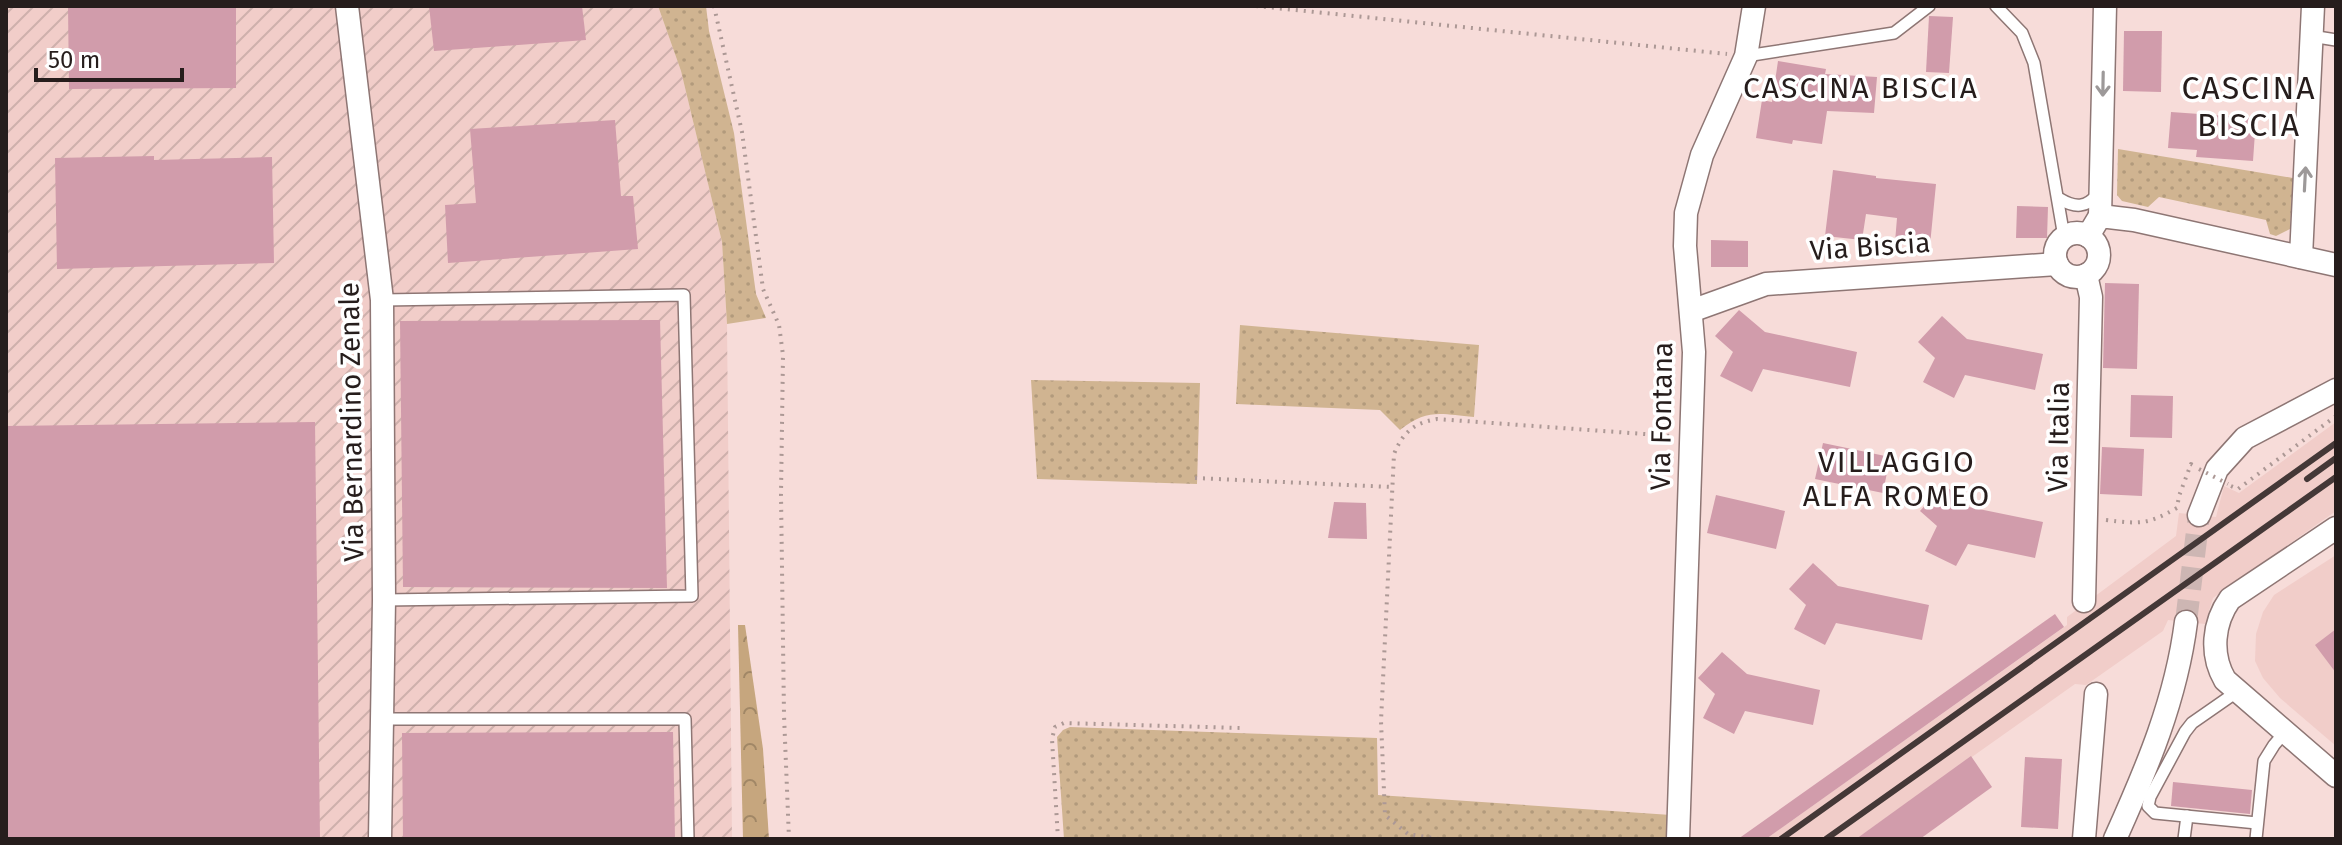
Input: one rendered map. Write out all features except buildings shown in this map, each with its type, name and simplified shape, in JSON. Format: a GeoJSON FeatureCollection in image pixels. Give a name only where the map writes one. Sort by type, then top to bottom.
{"type":"FeatureCollection","features":[{"type":"Feature","properties":{"kind":"street","name":"Via Bernardino Zenale"},"geometry":{"type":"LineString","coordinates":[[347,6],[382,300],[384,600],[380,839]]}},
{"type":"Feature","properties":{"kind":"street","name":"Via Fontana"},"geometry":{"type":"LineString","coordinates":[[1678,839],[1694,352],[1685,246],[1686,213],[1702,155],[1746,56],[1754,6]]}},
{"type":"Feature","properties":{"kind":"street"},"geometry":{"type":"LineString","coordinates":[[2088,236],[2100,216],[2105,6]]}},
{"type":"Feature","properties":{"kind":"street"},"geometry":{"type":"LineString","coordinates":[[2301,257],[2313,6]]}},
{"type":"Feature","properties":{"kind":"street"},"geometry":{"type":"LineString","coordinates":[[2100,216],[2134,220],[2336,265]]}},
{"type":"Feature","properties":{"kind":"street"},"geometry":{"type":"LineString","coordinates":[[2076,233],[2088,236],[2094,240],[2099,253],[2096,266],[2086,275],[2072,276],[2060,269],[2056,249],[2064,237],[2076,233]]}},
{"type":"Feature","properties":{"kind":"street","name":"Via Biscia"},"geometry":{"type":"LineString","coordinates":[[1691,311],[1766,284],[2057,264]]}},
{"type":"Feature","properties":{"kind":"street","name":"Via Italia"},"geometry":{"type":"LineString","coordinates":[[2084,601],[2091,297],[2086,275]]}},
{"type":"Feature","properties":{"kind":"street"},"geometry":{"type":"LineString","coordinates":[[2199,515],[2217,469],[2245,438],[2336,390]]}},
{"type":"Feature","properties":{"kind":"street"},"geometry":{"type":"LineString","coordinates":[[2336,528],[2230,599],[2219,615],[2215,648],[2217,666],[2225,680],[2336,776]]}},
{"type":"Feature","properties":{"kind":"street"},"geometry":{"type":"LineString","coordinates":[[2115,839],[2147,768],[2165,718],[2181,663],[2186,622]]}},
{"type":"Feature","properties":{"kind":"street"},"geometry":{"type":"LineString","coordinates":[[2084,839],[2096,694]]}},
{"type":"Feature","properties":{"kind":"lane"},"geometry":{"type":"LineString","coordinates":[[1746,56],[1894,33],[1929,6]]}},
{"type":"Feature","properties":{"kind":"lane"},"geometry":{"type":"LineString","coordinates":[[1996,6],[2022,33],[2034,63],[2060,199],[2064,237]]}},
{"type":"Feature","properties":{"kind":"lane"},"geometry":{"type":"LineString","coordinates":[[2311,36],[2336,40]]}},
{"type":"Feature","properties":{"kind":"lane"},"geometry":{"type":"LineString","coordinates":[[2060,199],[2077,206],[2091,202],[2101,190]]}},
{"type":"Feature","properties":{"kind":"lane"},"geometry":{"type":"LineString","coordinates":[[382,300],[684,295],[692,596],[384,600]]}},
{"type":"Feature","properties":{"kind":"lane"},"geometry":{"type":"LineString","coordinates":[[2238,691],[2192,723],[2150,797],[2148,806],[2155,813],[2257,823]]}},
{"type":"Feature","properties":{"kind":"lane"},"geometry":{"type":"LineString","coordinates":[[382,719],[685,719],[688,839]]}},
{"type":"Feature","properties":{"kind":"lane"},"geometry":{"type":"LineString","coordinates":[[2256,839],[2264,761],[2285,732]]}},
{"type":"Feature","properties":{"kind":"lane"},"geometry":{"type":"LineString","coordinates":[[2184,839],[2187,816]]}},
{"type":"Feature","properties":{"kind":"path"},"geometry":{"type":"LineString","coordinates":[[714,6],[742,132],[763,289],[779,325],[783,355],[783,685],[789,839]]}},
{"type":"Feature","properties":{"kind":"path"},"geometry":{"type":"LineString","coordinates":[[1256,6],[1746,56]]}},
{"type":"Feature","properties":{"kind":"path"},"geometry":{"type":"LineString","coordinates":[[2086,518],[2136,524],[2151,522],[2177,508],[2191,464],[2238,489],[2336,416]]}},
{"type":"Feature","properties":{"kind":"path"},"geometry":{"type":"LineString","coordinates":[[1439,839],[1408,834],[1385,815],[1381,721],[1394,454],[1400,440],[1410,428],[1437,419],[1692,437]]}},
{"type":"Feature","properties":{"kind":"path"},"geometry":{"type":"LineString","coordinates":[[1195,478],[1392,487]]}},
{"type":"Feature","properties":{"kind":"path"},"geometry":{"type":"LineString","coordinates":[[1058,839],[1052,739],[1055,727],[1064,723],[1242,728]]}},
{"type":"Feature","properties":{"kind":"shaded area"},"geometry":{"type":"Polygon","coordinates":[[[6,6],[658,6],[681,71],[722,242],[727,324],[732,839],[6,839],[6,6]]]}},
{"type":"Feature","properties":{"kind":"shaded area"},"geometry":{"type":"Polygon","coordinates":[[[658,6],[706,6],[709,31],[734,133],[756,294],[766,318],[727,324],[722,242],[681,71],[658,6]]]}},
{"type":"Feature","properties":{"kind":"shaded area"},"geometry":{"type":"Polygon","coordinates":[[[2118,149],[2293,178],[2290,229],[2276,236],[2270,234],[2266,220],[2159,197],[2148,207],[2122,201],[2117,195],[2118,149]]]}},
{"type":"Feature","properties":{"kind":"shaded area"},"geometry":{"type":"Polygon","coordinates":[[[1240,325],[1479,345],[1474,417],[1427,415],[1400,430],[1380,410],[1236,404],[1240,325]]]}},
{"type":"Feature","properties":{"kind":"shaded area"},"geometry":{"type":"Polygon","coordinates":[[[1031,380],[1200,383],[1197,484],[1037,479],[1031,380]]]}},
{"type":"Feature","properties":{"kind":"shaded area"},"geometry":{"type":"Polygon","coordinates":[[[2336,422],[2336,511],[2213,598],[2205,624],[2168,620],[2163,631],[2086,685],[2075,684],[1856,839],[1766,839],[2067,625],[2067,617],[2176,536],[2179,513],[2216,517],[2224,486],[2239,493],[2336,422]]]}},
{"type":"Feature","properties":{"kind":"shaded area"},"geometry":{"type":"Polygon","coordinates":[[[2336,555],[2336,746],[2280,698],[2263,678],[2255,661],[2256,634],[2263,612],[2274,595],[2336,555]]]}},
{"type":"Feature","properties":{"kind":"shaded area"},"geometry":{"type":"Polygon","coordinates":[[[1070,727],[1377,738],[1378,795],[1671,815],[1669,839],[1064,839],[1057,737],[1070,727]]]}},
{"type":"Feature","properties":{"kind":"green space"},"geometry":{"type":"Polygon","coordinates":[[[738,625],[745,625],[763,749],[769,839],[743,839],[738,625]]]}},
{"type":"Feature","properties":{"kind":"tunnel"},"geometry":{"type":"LineString","coordinates":[[2186,622],[2199,515]]}},
{"type":"Feature","properties":{"kind":"railway"},"geometry":{"type":"LineString","coordinates":[[1781,839],[2336,443]]}},
{"type":"Feature","properties":{"kind":"railway"},"geometry":{"type":"LineString","coordinates":[[2307,479],[2336,458]]}},
{"type":"Feature","properties":{"kind":"railway"},"geometry":{"type":"LineString","coordinates":[[1826,839],[2336,477]]}},
{"type":"Feature","properties":{"kind":"district","name":"CASCINA BISCIA"},"geometry":{"type":"Point","coordinates":[1861,88]}},
{"type":"Feature","properties":{"kind":"district","name":"CASCINA BISCIA"},"geometry":{"type":"Point","coordinates":[2249,106]}},
{"type":"Feature","properties":{"kind":"district","name":"VILLAGGIO ALFA ROMEO"},"geometry":{"type":"Point","coordinates":[1897,479]}}]}
